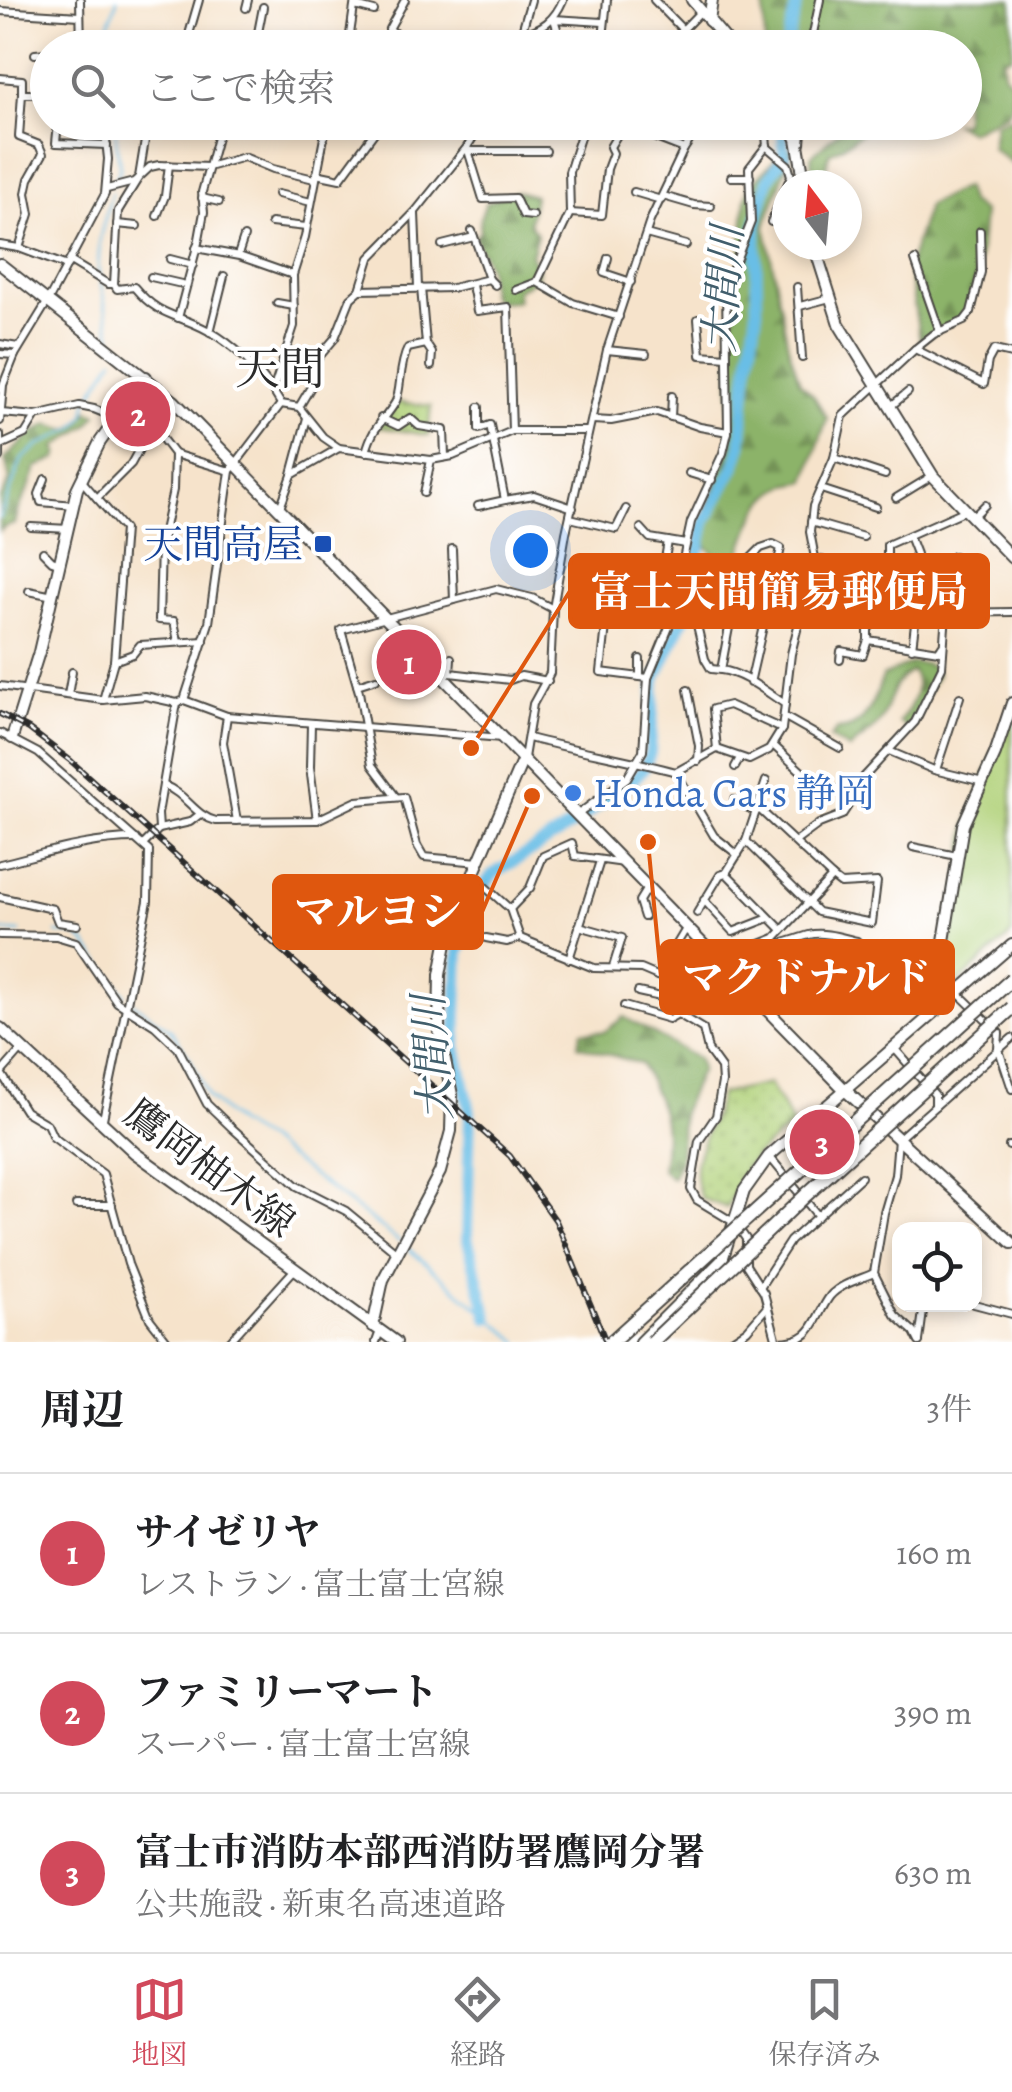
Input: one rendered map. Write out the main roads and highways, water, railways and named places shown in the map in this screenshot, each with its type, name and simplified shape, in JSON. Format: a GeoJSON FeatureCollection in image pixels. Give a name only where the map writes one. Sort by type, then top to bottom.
{"type":"FeatureCollection","features":[{"type":"Feature","properties":{"kind":"highway"},"geometry":{"type":"LineString","coordinates":[[611,1342],[1012,979]]}},
{"type":"Feature","properties":{"kind":"highway"},"geometry":{"type":"LineString","coordinates":[[652,1342],[806,1195],[1012,1008]]}},
{"type":"Feature","properties":{"kind":"waterway"},"geometry":{"type":"LineString","coordinates":[[107,30],[117,0]]}},
{"type":"Feature","properties":{"kind":"waterway","name":"大間川"},"geometry":{"type":"LineString","coordinates":[[790,30],[798,0]]}},
{"type":"Feature","properties":{"kind":"waterway"},"geometry":{"type":"LineString","coordinates":[[114,184],[120,169],[116,140]]}},
{"type":"Feature","properties":{"kind":"waterway","name":"大間川"},"geometry":{"type":"LineString","coordinates":[[488,1318],[467,1237],[470,1111],[456,1046],[459,952],[481,891],[492,875],[571,826],[631,782],[644,768],[650,753],[655,680],[687,612],[705,522],[734,468],[741,446],[757,311],[756,225],[768,180],[784,156],[783,140]]}},
{"type":"Feature","properties":{"kind":"waterway"},"geometry":{"type":"LineString","coordinates":[[112,192],[100,237],[98,269],[113,346]]}},
{"type":"Feature","properties":{"kind":"waterway"},"geometry":{"type":"LineString","coordinates":[[0,518],[22,459],[74,428],[114,359]]}},
{"type":"Feature","properties":{"kind":"waterway"},"geometry":{"type":"LineString","coordinates":[[0,931],[20,932]]}},
{"type":"Feature","properties":{"kind":"waterway"},"geometry":{"type":"LineString","coordinates":[[57,933],[76,935],[84,941],[125,995]]}},
{"type":"Feature","properties":{"kind":"waterway"},"geometry":{"type":"LineString","coordinates":[[130,1001],[171,1030],[191,1060],[208,1097],[238,1124],[266,1140],[399,1241]]}},
{"type":"Feature","properties":{"kind":"waterway"},"geometry":{"type":"LineString","coordinates":[[405,1246],[519,1342]]}},
{"type":"Feature","properties":{"kind":"railway"},"geometry":{"type":"LineString","coordinates":[[0,714],[29,729],[71,761],[510,1156],[556,1221],[606,1342]]}},
{"type":"Feature","properties":{"kind":"place","name":"ファミリーマート"},"geometry":{"type":"Point","coordinates":[138,414]}},
{"type":"Feature","properties":{"kind":"place","name":"天間高屋"},"geometry":{"type":"Point","coordinates":[323,544]}},
{"type":"Feature","properties":{"kind":"place","name":"サイゼリヤ"},"geometry":{"type":"Point","coordinates":[409,662]}},
{"type":"Feature","properties":{"kind":"place","name":"富士天間簡易郵便局"},"geometry":{"type":"Point","coordinates":[471,748]}},
{"type":"Feature","properties":{"kind":"place","name":"Honda Cars 静岡"},"geometry":{"type":"Point","coordinates":[573,793]}},
{"type":"Feature","properties":{"kind":"place","name":"マルヨシ"},"geometry":{"type":"Point","coordinates":[532,796]}},
{"type":"Feature","properties":{"kind":"place","name":"マクドナルド"},"geometry":{"type":"Point","coordinates":[648,842]}},
{"type":"Feature","properties":{"kind":"place","name":"富士市消防本部西消防署鷹岡分署"},"geometry":{"type":"Point","coordinates":[822,1142]}},
{"type":"Feature","properties":{"kind":"district","name":"天間"},"geometry":{"type":"Point","coordinates":[280,369]}}]}
